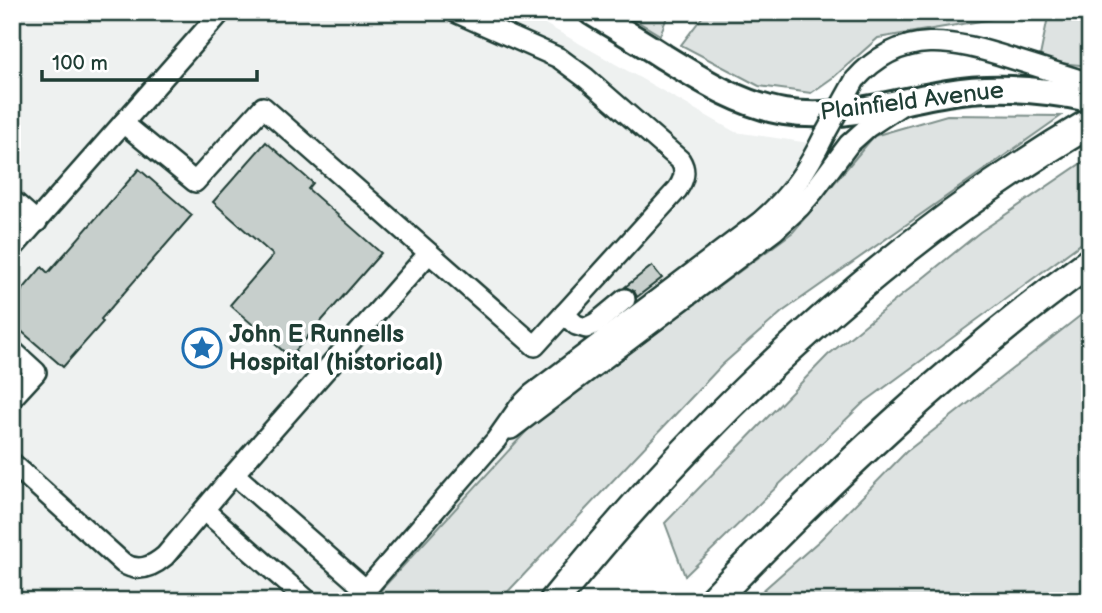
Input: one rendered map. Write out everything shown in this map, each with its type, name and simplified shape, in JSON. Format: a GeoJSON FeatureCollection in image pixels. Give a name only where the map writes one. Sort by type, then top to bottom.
{"type":"FeatureCollection","features":[{"type":"Feature","properties":{"kind":"highway"},"geometry":{"type":"LineString","coordinates":[[554,601],[665,473],[740,395],[834,309],[971,201],[1090,123]]}},
{"type":"Feature","properties":{"kind":"highway"},"geometry":{"type":"LineString","coordinates":[[712,601],[789,521],[866,447],[972,354],[1082,268]]}},
{"type":"Feature","properties":{"kind":"main road","name":"Plainfield Avenue"},"geometry":{"type":"LineString","coordinates":[[591,12],[720,91],[766,108],[786,112],[838,114],[947,93],[987,89],[1027,89],[1090,99]]}},
{"type":"Feature","properties":{"kind":"lane"},"geometry":{"type":"LineString","coordinates":[[12,249],[221,12]]}},
{"type":"Feature","properties":{"kind":"lane"},"geometry":{"type":"LineString","coordinates":[[124,123],[195,182],[263,107],[534,346],[677,190],[683,181],[684,165],[565,62],[455,12]]}},
{"type":"Feature","properties":{"kind":"lane"},"geometry":{"type":"LineString","coordinates":[[234,474],[361,595],[496,440],[532,394],[776,208],[808,168],[855,80],[874,62],[907,46],[954,43],[1090,83]]}},
{"type":"Feature","properties":{"kind":"lane"},"geometry":{"type":"LineString","coordinates":[[496,440],[774,231],[813,192],[849,144],[906,102]]}},
{"type":"Feature","properties":{"kind":"lane"},"geometry":{"type":"LineString","coordinates":[[12,200],[37,222]]}},
{"type":"Feature","properties":{"kind":"lane"},"geometry":{"type":"LineString","coordinates":[[12,463],[130,567],[143,568],[158,561],[429,253]]}},
{"type":"Feature","properties":{"kind":"lane"},"geometry":{"type":"LineString","coordinates":[[564,314],[576,325],[586,328],[625,299]]}},
{"type":"Feature","properties":{"kind":"lane"},"geometry":{"type":"LineString","coordinates":[[12,350],[36,372],[12,398]]}},
{"type":"Feature","properties":{"kind":"lane"},"geometry":{"type":"LineString","coordinates":[[204,510],[308,601]]}},
{"type":"Feature","properties":{"kind":"shaded area"},"geometry":{"type":"Polygon","coordinates":[[[12,12],[524,12],[735,132],[890,155],[405,601],[12,601],[12,12]]]}},
{"type":"Feature","properties":{"kind":"shaded area"},"geometry":{"type":"Polygon","coordinates":[[[622,12],[669,12],[660,35],[622,12]]]}},
{"type":"Feature","properties":{"kind":"shaded area"},"geometry":{"type":"Polygon","coordinates":[[[706,12],[1035,12],[878,38],[811,93],[759,86],[681,45],[706,12]]]}},
{"type":"Feature","properties":{"kind":"shaded area"},"geometry":{"type":"Polygon","coordinates":[[[1049,12],[1090,12],[1090,66],[1039,61],[1049,12]]]}},
{"type":"Feature","properties":{"kind":"shaded area"},"geometry":{"type":"Polygon","coordinates":[[[947,115],[1061,116],[782,312],[722,365],[499,601],[371,601],[533,424],[793,232],[874,136],[947,115]]]}},
{"type":"Feature","properties":{"kind":"shaded area"},"geometry":{"type":"Polygon","coordinates":[[[1083,162],[1090,166],[1090,237],[862,404],[685,576],[665,523],[828,355],[980,232],[1083,162]]]}},
{"type":"Feature","properties":{"kind":"shaded area"},"geometry":{"type":"Polygon","coordinates":[[[1090,308],[1090,601],[751,601],[820,540],[906,452],[1090,308]]]}},
{"type":"Feature","properties":{"kind":"building"},"geometry":{"type":"Polygon","coordinates":[[[266,142],[313,183],[308,189],[381,253],[290,357],[230,305],[273,255],[213,202],[266,142]]]}},
{"type":"Feature","properties":{"kind":"building"},"geometry":{"type":"Polygon","coordinates":[[[139,169],[192,215],[63,367],[12,323],[12,302],[42,267],[48,273],[139,169]]]}},
{"type":"Feature","properties":{"kind":"building"},"geometry":{"type":"Polygon","coordinates":[[[652,266],[662,278],[637,297],[634,291],[625,287],[652,266]]]}},
{"type":"Feature","properties":{"kind":"place","name":"John E Runnells Hospital (historical)"},"geometry":{"type":"Point","coordinates":[202,348]}}]}
